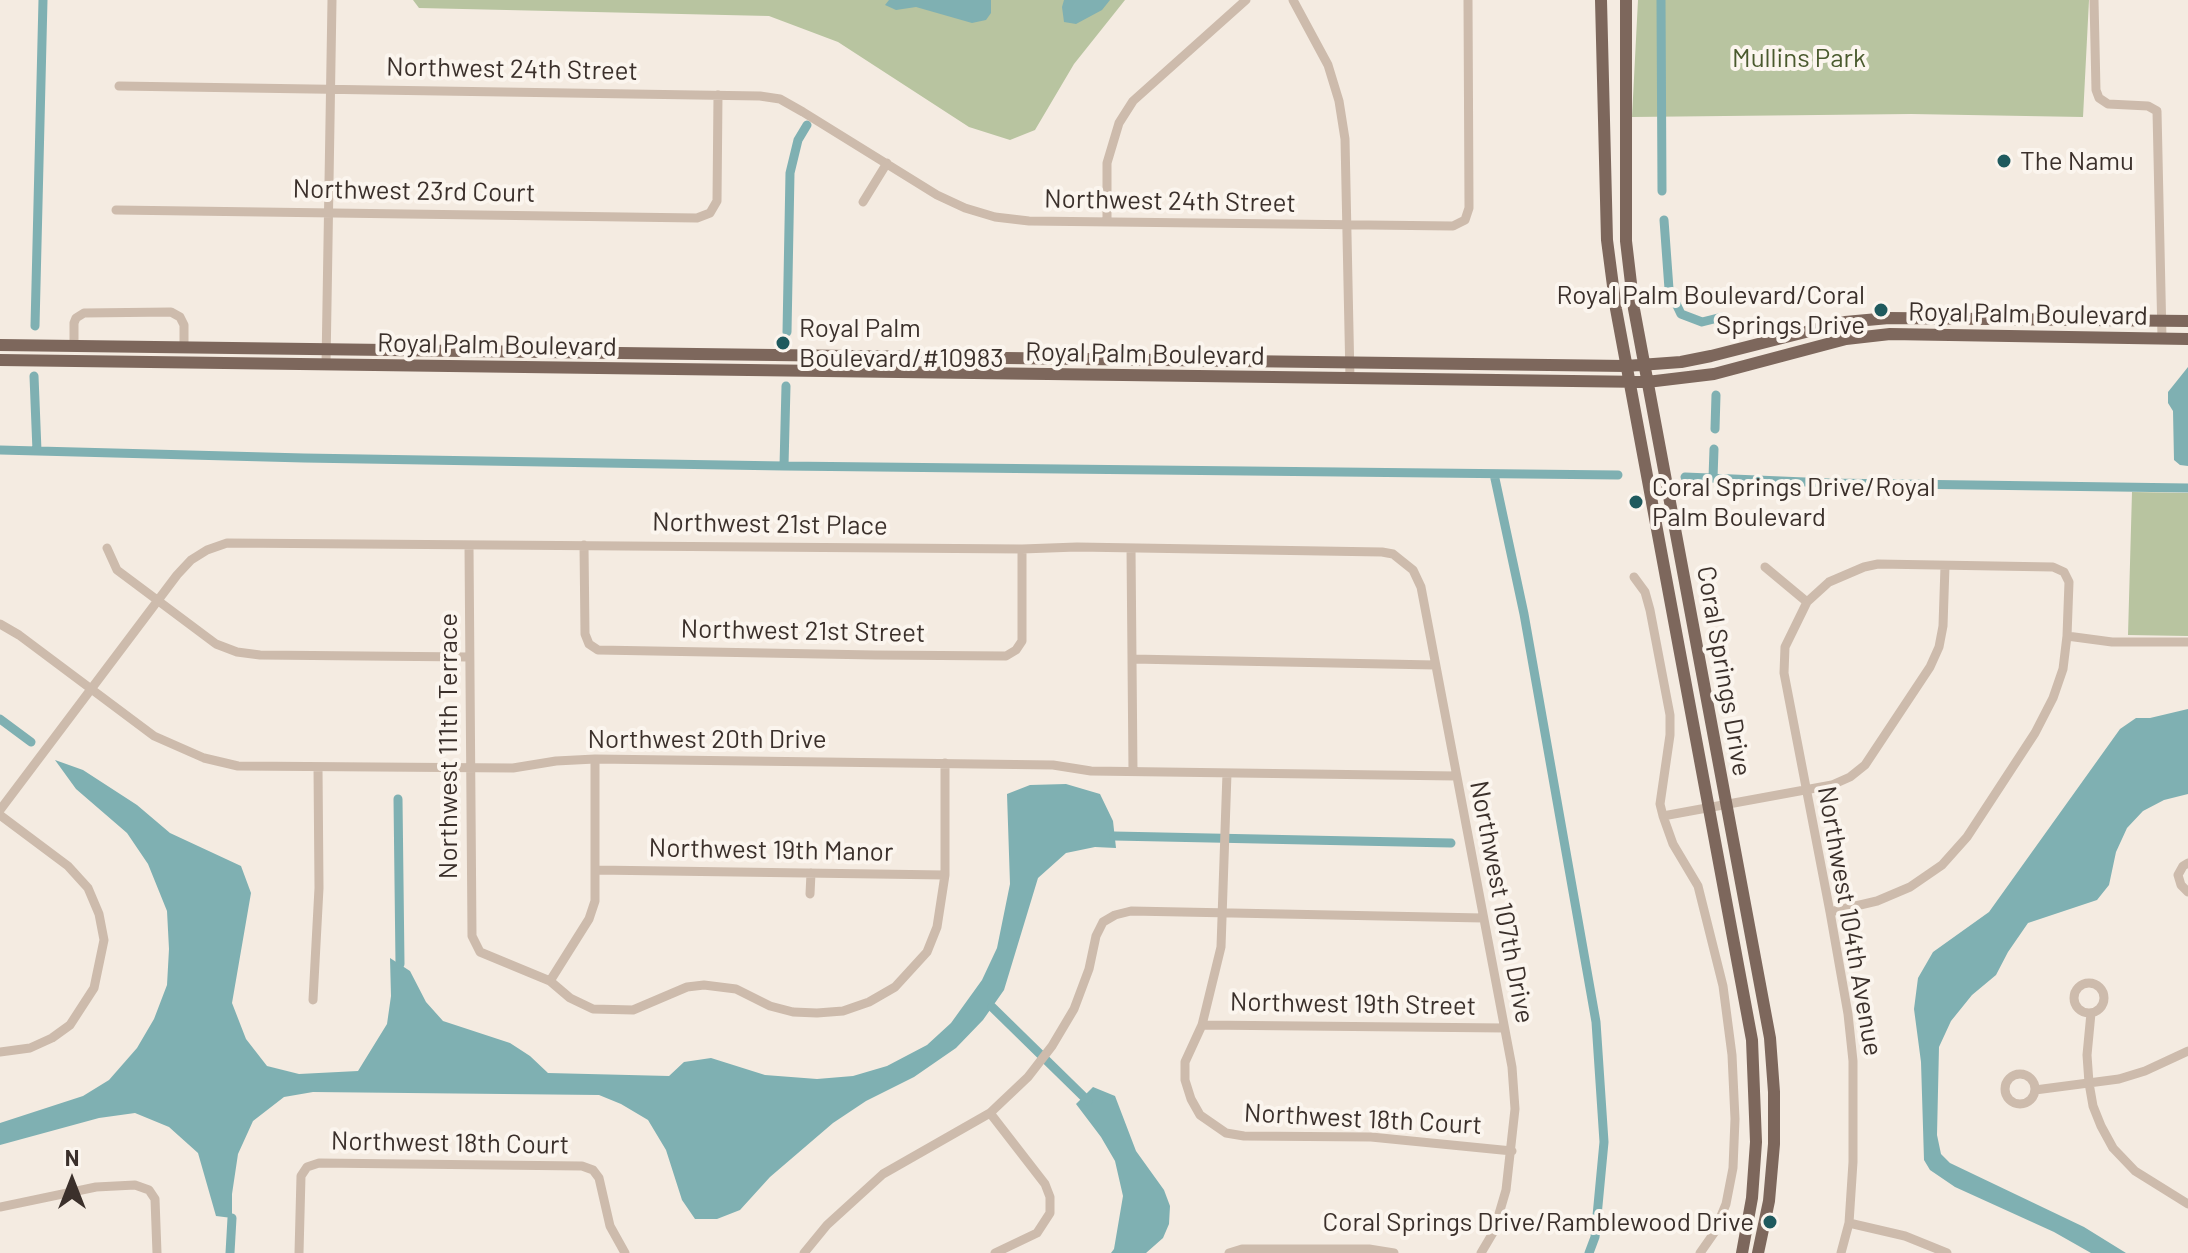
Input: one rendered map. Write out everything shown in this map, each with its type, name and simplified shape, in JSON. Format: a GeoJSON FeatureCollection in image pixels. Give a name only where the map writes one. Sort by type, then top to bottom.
{"type":"FeatureCollection","features":[{"type":"Feature","properties":{"kind":"main road","name":"Coral Springs Drive"},"geometry":{"type":"LineString","coordinates":[[1601,0],[1607,240],[1626,366],[1739,966],[1754,1066],[1756,1142],[1752,1198],[1742,1253]]}},
{"type":"Feature","properties":{"kind":"main road","name":"Coral Springs Drive"},"geometry":{"type":"LineString","coordinates":[[1626,0],[1626,241],[1634,309],[1770,1038],[1774,1092],[1769,1201],[1758,1253]]}},
{"type":"Feature","properties":{"kind":"main road","name":"Royal Palm Boulevard"},"geometry":{"type":"LineString","coordinates":[[0,345],[1626,366],[1711,356],[1830,325],[1889,318],[2188,321]]}},
{"type":"Feature","properties":{"kind":"main road","name":"Royal Palm Boulevard"},"geometry":{"type":"LineString","coordinates":[[0,360],[1647,382],[1714,374],[1846,339],[1890,334],[2188,339]]}},
{"type":"Feature","properties":{"kind":"street"},"geometry":{"type":"LineString","coordinates":[[326,365],[332,0]]}},
{"type":"Feature","properties":{"kind":"street"},"geometry":{"type":"LineString","coordinates":[[1107,221],[1107,163],[1119,123],[1133,101],[1246,0]]}},
{"type":"Feature","properties":{"kind":"street"},"geometry":{"type":"LineString","coordinates":[[1293,0],[1328,65],[1339,101],[1345,139],[1350,379]]}},
{"type":"Feature","properties":{"kind":"street","name":"Northwest 24th Street"},"geometry":{"type":"LineString","coordinates":[[119,86],[760,96],[780,99],[937,195],[995,217],[1029,221],[1453,226],[1465,220],[1469,208],[1468,0]]}},
{"type":"Feature","properties":{"kind":"street"},"geometry":{"type":"LineString","coordinates":[[2094,0],[2096,90],[2099,98],[2108,104],[2148,106],[2157,111],[2162,338]]}},
{"type":"Feature","properties":{"kind":"street","name":"Northwest 23rd Court"},"geometry":{"type":"LineString","coordinates":[[116,210],[697,218],[710,213],[717,201],[718,95]]}},
{"type":"Feature","properties":{"kind":"street"},"geometry":{"type":"LineString","coordinates":[[863,202],[887,163]]}},
{"type":"Feature","properties":{"kind":"street"},"geometry":{"type":"LineString","coordinates":[[74,345],[76,318],[84,313],[171,312],[180,317],[184,325],[184,347]]}},
{"type":"Feature","properties":{"kind":"street","name":"Northwest 21st Place"},"geometry":{"type":"LineString","coordinates":[[0,813],[191,560],[227,543],[1131,548],[1382,552],[1403,561]]}},
{"type":"Feature","properties":{"kind":"street","name":"Northwest 21st Street"},"geometry":{"type":"LineString","coordinates":[[584,545],[585,634],[589,644],[598,650],[875,655],[1006,656],[1016,650],[1022,641],[1022,549]]}},
{"type":"Feature","properties":{"kind":"street","name":"Northwest 111th Terrace"},"geometry":{"type":"LineString","coordinates":[[469,546],[472,936],[480,952],[550,981]]}},
{"type":"Feature","properties":{"kind":"street"},"geometry":{"type":"LineString","coordinates":[[107,548],[117,570],[216,644],[237,652],[260,655],[469,657]]}},
{"type":"Feature","properties":{"kind":"street"},"geometry":{"type":"LineString","coordinates":[[1131,548],[1133,771]]}},
{"type":"Feature","properties":{"kind":"street","name":"Northwest 107th Drive"},"geometry":{"type":"LineString","coordinates":[[1403,561],[1413,570],[1421,587],[1512,1067],[1515,1109],[1506,1190],[1494,1231],[1481,1253]]}},
{"type":"Feature","properties":{"kind":"street"},"geometry":{"type":"LineString","coordinates":[[1765,567],[1807,602],[1829,582],[1878,564],[2053,567],[2064,572],[2069,582],[2063,669],[2053,698],[2035,733],[1967,837],[1942,865],[1910,887],[1877,901],[1830,912]]}},
{"type":"Feature","properties":{"kind":"street"},"geometry":{"type":"LineString","coordinates":[[1663,816],[1832,785],[1850,777],[1865,765],[1930,667],[1939,647],[1943,626],[1945,566]]}},
{"type":"Feature","properties":{"kind":"street"},"geometry":{"type":"LineString","coordinates":[[1634,577],[1645,592],[1650,610],[1670,715],[1669,747],[1660,804],[1673,844],[1698,886],[1723,986],[1732,1055],[1735,1119],[1733,1168],[1726,1204],[1714,1233],[1700,1253]]}},
{"type":"Feature","properties":{"kind":"street","name":"Northwest 104th Avenue"},"geometry":{"type":"LineString","coordinates":[[1807,602],[1785,647],[1784,673],[1830,912],[1853,1061],[1854,1124],[1849,1223],[1841,1253]]}},
{"type":"Feature","properties":{"kind":"street","name":"Northwest 20th Drive"},"geometry":{"type":"LineString","coordinates":[[0,624],[154,736],[204,758],[238,766],[513,768],[595,759],[1053,765],[1091,771],[1456,776]]}},
{"type":"Feature","properties":{"kind":"street"},"geometry":{"type":"LineString","coordinates":[[2067,636],[2112,642],[2188,642]]}},
{"type":"Feature","properties":{"kind":"street"},"geometry":{"type":"LineString","coordinates":[[1132,659],[1435,665]]}},
{"type":"Feature","properties":{"kind":"street"},"geometry":{"type":"LineString","coordinates":[[595,759],[595,901],[589,919],[550,981],[570,998],[593,1009],[633,1010],[687,987],[704,985],[736,989],[770,1006],[793,1012],[817,1013],[843,1011],[869,1002],[895,987],[927,952],[937,927],[945,875],[945,763]]}},
{"type":"Feature","properties":{"kind":"street"},"geometry":{"type":"LineString","coordinates":[[313,1000],[319,888],[318,767]]}},
{"type":"Feature","properties":{"kind":"street"},"geometry":{"type":"LineString","coordinates":[[1202,1025],[1221,947],[1227,773]]}},
{"type":"Feature","properties":{"kind":"street"},"geometry":{"type":"LineString","coordinates":[[0,813],[68,866],[88,888],[99,914],[104,940],[94,988],[70,1025],[30,1048],[0,1052]]}},
{"type":"Feature","properties":{"kind":"street"},"geometry":{"type":"LineString","coordinates":[[2188,863],[2178,875],[2181,885],[2188,892]]}},
{"type":"Feature","properties":{"kind":"street","name":"Northwest 19th Manor"},"geometry":{"type":"LineString","coordinates":[[596,870],[945,875]]}},
{"type":"Feature","properties":{"kind":"street"},"geometry":{"type":"LineString","coordinates":[[810,894],[811,873]]}},
{"type":"Feature","properties":{"kind":"street"},"geometry":{"type":"LineString","coordinates":[[804,1253],[827,1225],[883,1174],[990,1113],[1028,1077],[1052,1046],[1074,1009],[1103,922],[1131,911],[1483,918]]}},
{"type":"Feature","properties":{"kind":"street"},"geometry":{"type":"LineString","coordinates":[[2091,1013],[2087,1055],[2089,1083],[2093,1106],[2113,1148],[2135,1171],[2188,1204]]}},
{"type":"Feature","properties":{"kind":"street","name":"Northwest 19th Street"},"geometry":{"type":"LineString","coordinates":[[1202,1025],[1504,1028]]}},
{"type":"Feature","properties":{"kind":"street","name":"Northwest 18th Court"},"geometry":{"type":"LineString","coordinates":[[1202,1025],[1185,1062],[1185,1080],[1200,1115],[1226,1133],[1244,1136],[1371,1137],[1512,1151]]}},
{"type":"Feature","properties":{"kind":"street"},"geometry":{"type":"LineString","coordinates":[[2035,1090],[2145,1071],[2188,1051]]}},
{"type":"Feature","properties":{"kind":"street"},"geometry":{"type":"LineString","coordinates":[[990,1113],[1045,1184],[1050,1197],[1050,1213],[1037,1233],[995,1253]]}},
{"type":"Feature","properties":{"kind":"street","name":"Northwest 18th Court"},"geometry":{"type":"LineString","coordinates":[[299,1253],[301,1176],[307,1167],[319,1163],[582,1166],[593,1170],[599,1178],[610,1226],[625,1253]]}},
{"type":"Feature","properties":{"kind":"street"},"geometry":{"type":"LineString","coordinates":[[0,1207],[96,1187],[135,1185],[149,1190],[155,1199],[157,1253]]}},
{"type":"Feature","properties":{"kind":"street"},"geometry":{"type":"LineString","coordinates":[[1849,1223],[1905,1236],[1947,1253]]}},
{"type":"Feature","properties":{"kind":"street"},"geometry":{"type":"LineString","coordinates":[[1230,1252],[1369,1249],[1394,1253]]}},
{"type":"Feature","properties":{"kind":"green space"},"geometry":{"type":"Polygon","coordinates":[[[413,0],[1125,0],[1074,64],[1035,130],[1010,140],[969,127],[838,42],[769,16],[419,8],[413,0]]]}},
{"type":"Feature","properties":{"kind":"green space","name":"Mullins Park"},"geometry":{"type":"Polygon","coordinates":[[[1638,0],[2089,0],[2083,117],[1911,114],[1632,117],[1638,0]]]}},
{"type":"Feature","properties":{"kind":"green space"},"geometry":{"type":"Polygon","coordinates":[[[2132,492],[2188,493],[2188,636],[2128,635],[2132,492]]]}},
{"type":"Feature","properties":{"kind":"water"},"geometry":{"type":"Polygon","coordinates":[[[889,0],[991,0],[991,13],[986,20],[972,23],[916,7],[896,10],[885,5],[889,0]]]}},
{"type":"Feature","properties":{"kind":"water"},"geometry":{"type":"Polygon","coordinates":[[[1064,0],[1110,0],[1102,10],[1076,24],[1064,22],[1064,0]]]}},
{"type":"Feature","properties":{"kind":"water"},"geometry":{"type":"Polygon","coordinates":[[[2188,367],[2188,466],[2174,460],[2173,411],[2168,403],[2168,392],[2188,367]]]}},
{"type":"Feature","properties":{"kind":"water"},"geometry":{"type":"Polygon","coordinates":[[[2188,709],[2188,794],[2164,800],[2143,811],[2127,828],[2116,852],[2109,885],[2097,900],[2028,923],[1996,975],[1972,995],[1951,1021],[1939,1047],[1937,1135],[1941,1154],[1950,1163],[2084,1227],[2126,1253],[2091,1253],[2054,1232],[1955,1187],[1930,1170],[1924,1160],[1921,1062],[1914,1009],[1918,978],[1933,952],[1989,912],[2120,729],[2136,718],[2188,709]]]}},
{"type":"Feature","properties":{"kind":"water"},"geometry":{"type":"Polygon","coordinates":[[[55,760],[83,770],[137,805],[170,833],[241,866],[251,893],[232,1003],[246,1039],[267,1066],[299,1074],[358,1071],[387,1024],[391,996],[390,958],[410,971],[426,1002],[443,1021],[510,1043],[548,1073],[669,1076],[684,1062],[711,1058],[765,1075],[817,1079],[853,1076],[887,1066],[927,1045],[951,1023],[982,980],[997,948],[1010,884],[1007,794],[1030,785],[1066,784],[1100,794],[1113,821],[1116,848],[1095,847],[1066,853],[1038,878],[1004,990],[983,1020],[956,1048],[914,1077],[866,1101],[833,1123],[770,1177],[740,1210],[717,1219],[695,1219],[682,1200],[666,1150],[648,1120],[599,1095],[313,1092],[284,1097],[253,1121],[238,1154],[232,1218],[216,1216],[198,1153],[169,1127],[135,1113],[99,1118],[0,1145],[0,1123],[83,1096],[109,1080],[137,1048],[154,1019],[167,985],[167,911],[148,864],[127,833],[76,789],[55,760]]]}},
{"type":"Feature","properties":{"kind":"water"},"geometry":{"type":"Polygon","coordinates":[[[1093,1087],[1115,1096],[1136,1151],[1164,1190],[1170,1206],[1169,1224],[1163,1238],[1146,1253],[1111,1253],[1123,1196],[1115,1161],[1076,1104],[1093,1087]]]}},
{"type":"Feature","properties":{"kind":"waterway"},"geometry":{"type":"LineString","coordinates":[[35,326],[43,0]]}},
{"type":"Feature","properties":{"kind":"waterway"},"geometry":{"type":"LineString","coordinates":[[1661,0],[1662,191]]}},
{"type":"Feature","properties":{"kind":"waterway"},"geometry":{"type":"LineString","coordinates":[[787,332],[790,173],[798,140],[807,125]]}},
{"type":"Feature","properties":{"kind":"waterway"},"geometry":{"type":"LineString","coordinates":[[1664,220],[1669,289],[1681,314],[1702,322],[1722,317]]}},
{"type":"Feature","properties":{"kind":"waterway"},"geometry":{"type":"LineString","coordinates":[[34,376],[37,451]]}},
{"type":"Feature","properties":{"kind":"waterway"},"geometry":{"type":"LineString","coordinates":[[784,466],[786,386]]}},
{"type":"Feature","properties":{"kind":"waterway"},"geometry":{"type":"LineString","coordinates":[[1715,429],[1716,395]]}},
{"type":"Feature","properties":{"kind":"waterway"},"geometry":{"type":"LineString","coordinates":[[1713,478],[1714,449]]}},
{"type":"Feature","properties":{"kind":"waterway"},"geometry":{"type":"LineString","coordinates":[[0,450],[784,466],[1618,475]]}},
{"type":"Feature","properties":{"kind":"waterway"},"geometry":{"type":"LineString","coordinates":[[1494,474],[1524,614],[1596,1022],[1604,1142],[1595,1237],[1589,1253]]}},
{"type":"Feature","properties":{"kind":"waterway"},"geometry":{"type":"LineString","coordinates":[[1685,477],[1829,483],[2188,488]]}},
{"type":"Feature","properties":{"kind":"waterway"},"geometry":{"type":"LineString","coordinates":[[0,719],[31,742]]}},
{"type":"Feature","properties":{"kind":"waterway"},"geometry":{"type":"LineString","coordinates":[[398,799],[400,964]]}},
{"type":"Feature","properties":{"kind":"waterway"},"geometry":{"type":"LineString","coordinates":[[1114,836],[1451,843]]}},
{"type":"Feature","properties":{"kind":"waterway"},"geometry":{"type":"LineString","coordinates":[[992,1007],[1088,1101]]}},
{"type":"Feature","properties":{"kind":"waterway"},"geometry":{"type":"LineString","coordinates":[[230,1253],[232,1218]]}},
{"type":"Feature","properties":{"kind":"place","name":"The Namu"},"geometry":{"type":"Point","coordinates":[2004,161]}},
{"type":"Feature","properties":{"kind":"place","name":"Royal Palm Boulevard/Coral Springs Drive"},"geometry":{"type":"Point","coordinates":[1881,310]}},
{"type":"Feature","properties":{"kind":"place","name":"Royal Palm Boulevard/#10983"},"geometry":{"type":"Point","coordinates":[783,343]}},
{"type":"Feature","properties":{"kind":"place","name":"Coral Springs Drive/Royal Palm Boulevard"},"geometry":{"type":"Point","coordinates":[1636,502]}},
{"type":"Feature","properties":{"kind":"place","name":"Coral Springs Drive/Ramblewood Drive"},"geometry":{"type":"Point","coordinates":[1770,1222]}}]}
